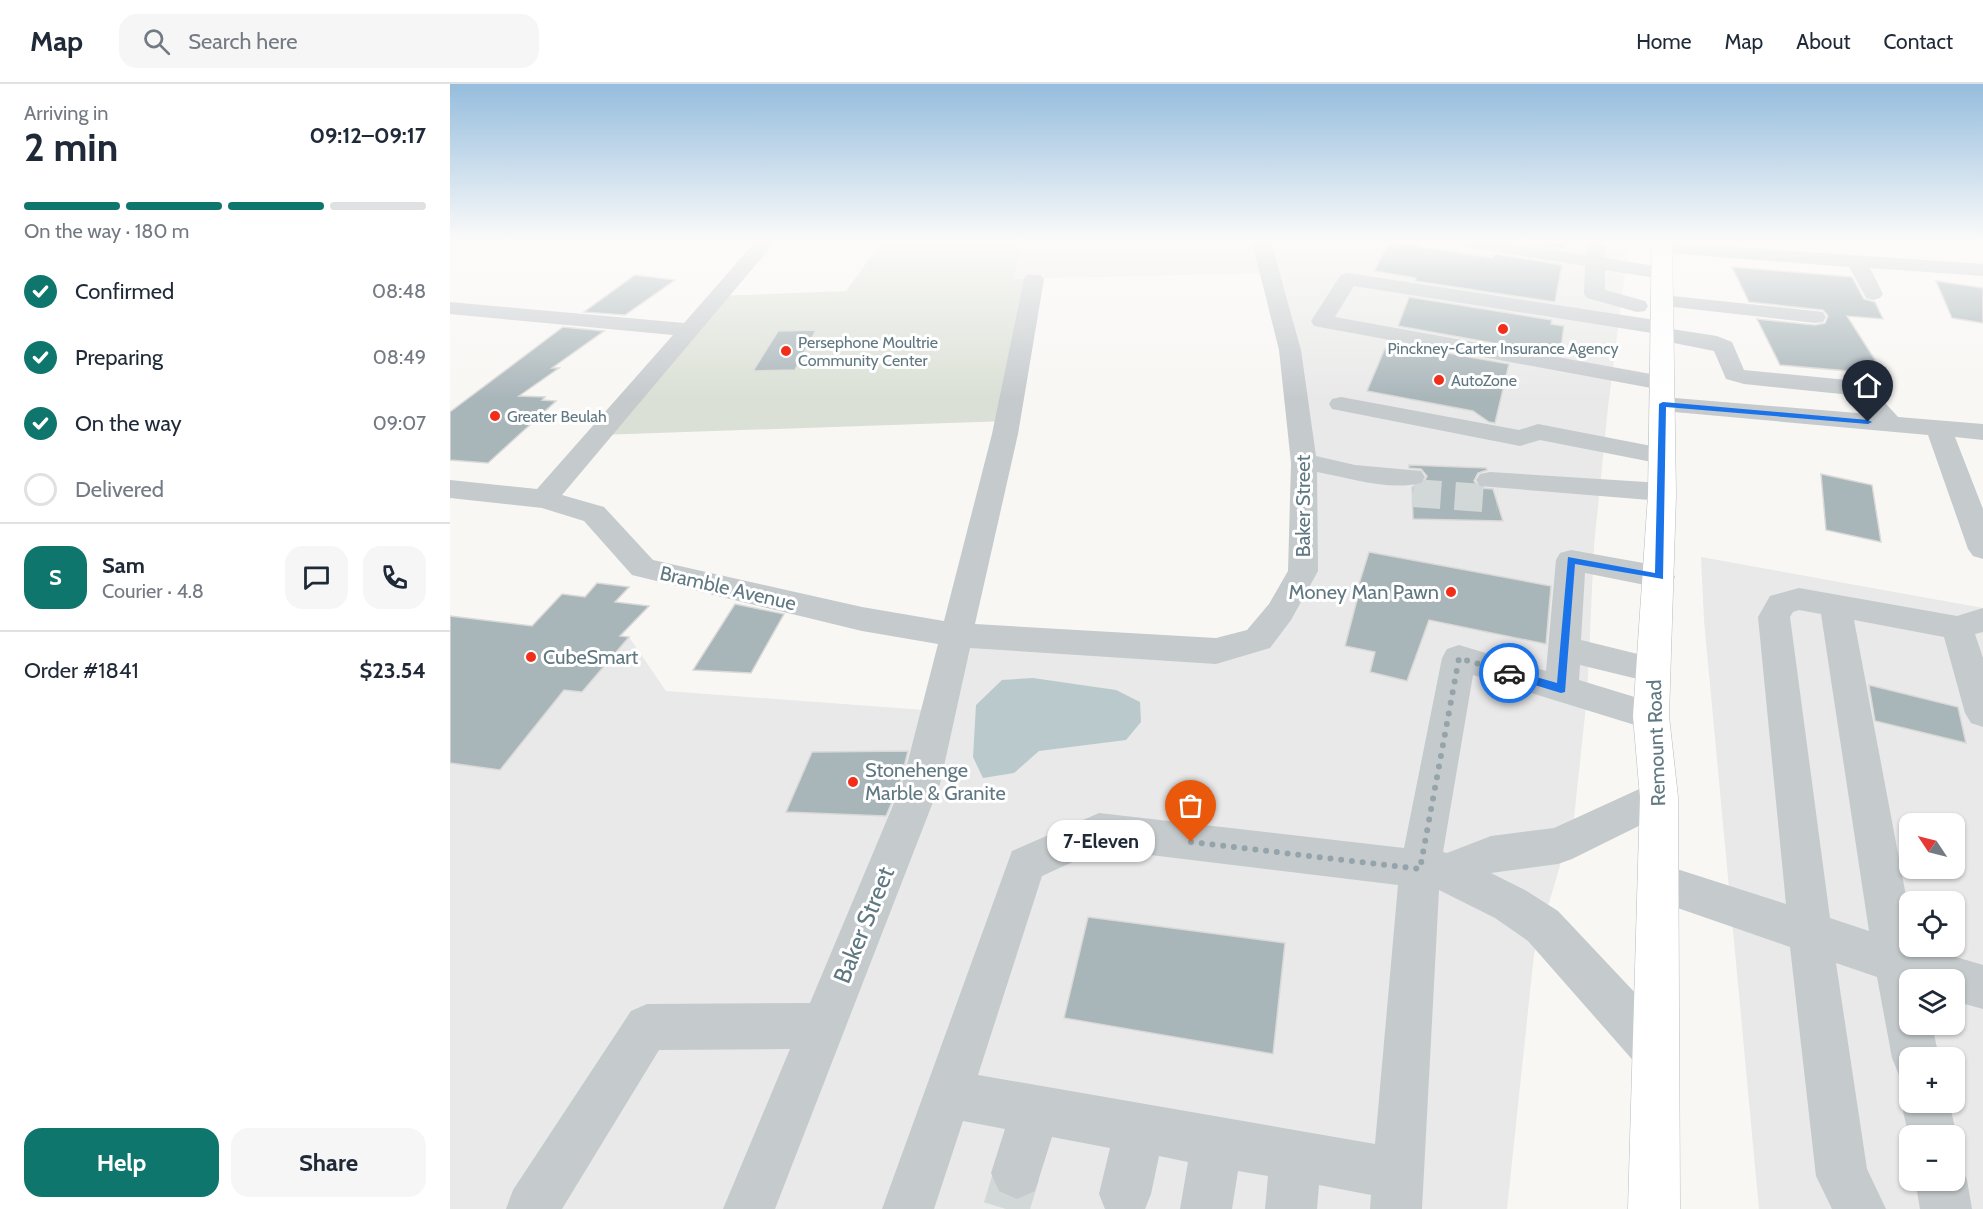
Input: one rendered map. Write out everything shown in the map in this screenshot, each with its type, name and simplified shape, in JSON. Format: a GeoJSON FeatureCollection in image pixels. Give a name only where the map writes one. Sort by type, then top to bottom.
{"type":"FeatureCollection","features":[{"type":"Feature","properties":{"kind":"main road","name":"Remount Road"},"geometry":{"type":"LineString","coordinates":[[1654,1209],[1654,1048],[1659,797],[1652,716],[1660,577],[1662,294]]}},
{"type":"Feature","properties":{"kind":"street"},"geometry":{"type":"LineString","coordinates":[[544,499],[720,294]]}},
{"type":"Feature","properties":{"kind":"street","name":"Baker Street"},"geometry":{"type":"LineString","coordinates":[[749,1209],[921,784],[1005,434],[1031,294]]}},
{"type":"Feature","properties":{"kind":"street","name":"Baker Street"},"geometry":{"type":"LineString","coordinates":[[957,635],[1216,651],[1258,639],[1280,612],[1303,571],[1304,463],[1290,350],[1274,294]]}},
{"type":"Feature","properties":{"kind":"street"},"geometry":{"type":"LineString","coordinates":[[1338,294],[1322,321],[1663,393],[1891,424],[1983,432]]}},
{"type":"Feature","properties":{"kind":"street"},"geometry":{"type":"LineString","coordinates":[[1669,294],[1717,343],[1724,347],[1734,374],[1744,377],[1850,386],[1860,390],[1891,424]]}},
{"type":"Feature","properties":{"kind":"street"},"geometry":{"type":"LineString","coordinates":[[1700,294],[1815,317]]}},
{"type":"Feature","properties":{"kind":"street"},"geometry":{"type":"LineString","coordinates":[[450,308],[690,330]]}},
{"type":"Feature","properties":{"kind":"street"},"geometry":{"type":"LineString","coordinates":[[1341,404],[1520,438],[1538,432],[1662,456]]}},
{"type":"Feature","properties":{"kind":"street"},"geometry":{"type":"LineString","coordinates":[[1938,428],[1983,549]]}},
{"type":"Feature","properties":{"kind":"street"},"geometry":{"type":"LineString","coordinates":[[1304,463],[1319,464],[1355,473],[1377,489],[1412,485]]}},
{"type":"Feature","properties":{"kind":"street"},"geometry":{"type":"LineString","coordinates":[[1493,489],[1546,503],[1567,485],[1662,492]]}},
{"type":"Feature","properties":{"kind":"street","name":"Bramble Avenue"},"geometry":{"type":"LineString","coordinates":[[450,489],[544,499],[594,514],[643,568],[862,619],[957,635]]}},
{"type":"Feature","properties":{"kind":"street"},"geometry":{"type":"LineString","coordinates":[[1561,689],[1566,649],[1571,560],[1660,577]]}},
{"type":"Feature","properties":{"kind":"street"},"geometry":{"type":"LineString","coordinates":[[1860,1209],[1842,1176],[1810,933],[1774,617],[1781,604],[1799,599],[1970,624],[1983,713]]}},
{"type":"Feature","properties":{"kind":"street"},"geometry":{"type":"LineString","coordinates":[[1835,605],[1896,962],[1914,1047]]}},
{"type":"Feature","properties":{"kind":"street"},"geometry":{"type":"LineString","coordinates":[[1566,649],[1654,670]]}},
{"type":"Feature","properties":{"kind":"street"},"geometry":{"type":"LineString","coordinates":[[947,1094],[1295,1156],[1397,1192],[1459,658],[1652,716]]}},
{"type":"Feature","properties":{"kind":"street"},"geometry":{"type":"LineString","coordinates":[[1434,870],[1491,854],[1558,846],[1659,797]]}},
{"type":"Feature","properties":{"kind":"street"},"geometry":{"type":"LineString","coordinates":[[908,1209],[1026,864],[1099,831],[1434,870],[1510,904],[1542,926],[1654,1048]]}},
{"type":"Feature","properties":{"kind":"street"},"geometry":{"type":"LineString","coordinates":[[1658,882],[1896,962],[1983,987]]}},
{"type":"Feature","properties":{"kind":"street"},"geometry":{"type":"LineString","coordinates":[[532,1209],[647,1027],[824,1026]]}},
{"type":"Feature","properties":{"kind":"street"},"geometry":{"type":"LineString","coordinates":[[1017,1173],[1035,1109]]}},
{"type":"Feature","properties":{"kind":"street"},"geometry":{"type":"LineString","coordinates":[[1125,1194],[1140,1128]]}},
{"type":"Feature","properties":{"kind":"street"},"geometry":{"type":"LineString","coordinates":[[1206,1209],[1216,1142]]}},
{"type":"Feature","properties":{"kind":"street"},"geometry":{"type":"LineString","coordinates":[[1291,1209],[1295,1156]]}},
{"type":"Feature","properties":{"kind":"street"},"geometry":{"type":"LineString","coordinates":[[1943,1191],[1946,1209]]}},
{"type":"Feature","properties":{"kind":"shaded area"},"geometry":{"type":"Polygon","coordinates":[[[1031,294],[1007,421],[599,435],[718,296],[1031,294]]]}},
{"type":"Feature","properties":{"kind":"shaded area"},"geometry":{"type":"Polygon","coordinates":[[[1272,294],[1622,294],[1594,546],[1587,696],[1574,818],[1534,954],[1507,1209],[450,1209],[450,616],[629,637],[666,691],[938,711],[957,635],[1258,639],[1303,571],[1303,478],[1272,294]]]}},
{"type":"Feature","properties":{"kind":"shaded area"},"geometry":{"type":"Polygon","coordinates":[[[1701,557],[1983,608],[1983,1209],[1759,1209],[1704,620],[1701,557]]]}},
{"type":"Feature","properties":{"kind":"shaded area"},"geometry":{"type":"Polygon","coordinates":[[[1033,678],[1116,690],[1140,702],[1141,722],[1126,740],[1039,751],[1014,773],[983,778],[973,757],[976,705],[1002,680],[1033,678]]]}},
{"type":"Feature","properties":{"kind":"building"},"geometry":{"type":"Polygon","coordinates":[[[608,294],[654,294],[625,315],[584,312],[608,294]]]}},
{"type":"Feature","properties":{"kind":"building"},"geometry":{"type":"Polygon","coordinates":[[[1505,294],[1556,294],[1555,302],[1505,294]]]}},
{"type":"Feature","properties":{"kind":"building"},"geometry":{"type":"Polygon","coordinates":[[[1745,294],[1862,294],[1864,299],[1875,302],[1883,319],[1847,316],[1884,374],[1780,365],[1757,319],[1815,325],[1825,323],[1828,316],[1823,310],[1749,302],[1745,294]]]}},
{"type":"Feature","properties":{"kind":"building"},"geometry":{"type":"Polygon","coordinates":[[[1942,294],[1983,294],[1983,323],[1952,318],[1942,294]]]}},
{"type":"Feature","properties":{"kind":"building","name":"Pinckney-Carter Insurance Agency"},"geometry":{"type":"Polygon","coordinates":[[[1409,297],[1552,320],[1551,324],[1564,326],[1560,355],[1398,326],[1409,297]]]}},
{"type":"Feature","properties":{"kind":"building"},"geometry":{"type":"Polygon","coordinates":[[[563,327],[604,331],[552,368],[559,368],[519,396],[545,397],[542,400],[556,401],[488,463],[450,460],[450,412],[563,327]]]}},
{"type":"Feature","properties":{"kind":"building","name":"Persephone Moultrie Community Center"},"geometry":{"type":"Polygon","coordinates":[[[816,330],[795,370],[753,371],[778,331],[816,330]]]}},
{"type":"Feature","properties":{"kind":"building","name":"AutoZone"},"geometry":{"type":"Polygon","coordinates":[[[1392,343],[1509,364],[1495,423],[1489,422],[1473,411],[1367,391],[1385,348],[1389,349],[1392,343]]]}},
{"type":"Feature","properties":{"kind":"building"},"geometry":{"type":"Polygon","coordinates":[[[1409,465],[1486,468],[1487,470],[1478,473],[1474,481],[1480,488],[1493,489],[1503,521],[1413,519],[1412,487],[1423,484],[1427,476],[1421,469],[1409,468],[1409,465]]]}},
{"type":"Feature","properties":{"kind":"building"},"geometry":{"type":"Polygon","coordinates":[[[1821,474],[1872,485],[1881,542],[1826,530],[1821,474]]]}},
{"type":"Feature","properties":{"kind":"building","name":"Money Man Pawn"},"geometry":{"type":"Polygon","coordinates":[[[1369,552],[1551,586],[1546,644],[1429,620],[1407,681],[1370,672],[1375,652],[1345,646],[1357,600],[1354,600],[1369,552]]]}},
{"type":"Feature","properties":{"kind":"building"},"geometry":{"type":"Polygon","coordinates":[[[597,583],[629,587],[615,602],[649,606],[620,636],[629,637],[582,692],[564,690],[500,770],[450,763],[450,616],[532,626],[562,594],[585,597],[597,583]]]}},
{"type":"Feature","properties":{"kind":"building"},"geometry":{"type":"Polygon","coordinates":[[[735,604],[784,614],[751,673],[693,670],[735,604]]]}},
{"type":"Feature","properties":{"kind":"building"},"geometry":{"type":"Polygon","coordinates":[[[1869,685],[1958,707],[1966,743],[1875,721],[1869,685]]]}},
{"type":"Feature","properties":{"kind":"building","name":"Stonehenge Marble & Granite"},"geometry":{"type":"Polygon","coordinates":[[[908,751],[900,783],[886,816],[786,812],[812,752],[908,751]]]}},
{"type":"Feature","properties":{"kind":"building"},"geometry":{"type":"Polygon","coordinates":[[[1088,917],[1285,943],[1273,1054],[1064,1018],[1088,917]]]}},
{"type":"Feature","properties":{"kind":"tunnel"},"geometry":{"type":"LineString","coordinates":[[1413,493],[1497,499]]}},
{"type":"Feature","properties":{"kind":"tunnel"},"geometry":{"type":"LineString","coordinates":[[1006,1209],[1017,1173]]}},
{"type":"Feature","properties":{"kind":"way so far"},"geometry":{"type":"LineString","coordinates":[[1191,842],[1420,869],[1459,658],[1509,673]]}},
{"type":"Feature","properties":{"kind":"place","name":"Pinckney-Carter Insurance Agency"},"geometry":{"type":"Point","coordinates":[1503,329]}},
{"type":"Feature","properties":{"kind":"place","name":"Persephone Moultrie Community Center"},"geometry":{"type":"Point","coordinates":[786,351]}},
{"type":"Feature","properties":{"kind":"place","name":"AutoZone"},"geometry":{"type":"Point","coordinates":[1439,380]}},
{"type":"Feature","properties":{"kind":"place","name":"Greater Beulah"},"geometry":{"type":"Point","coordinates":[495,416]}},
{"type":"Feature","properties":{"kind":"place","name":"Money Man Pawn"},"geometry":{"type":"Point","coordinates":[1451,592]}},
{"type":"Feature","properties":{"kind":"place","name":"CubeSmart"},"geometry":{"type":"Point","coordinates":[531,657]}},
{"type":"Feature","properties":{"kind":"place","name":"Stonehenge Marble & Granite"},"geometry":{"type":"Point","coordinates":[853,782]}},
{"type":"Feature","properties":{"kind":"place","name":"7-Eleven"},"geometry":{"type":"Point","coordinates":[1191,842]}},
{"type":"Feature","properties":{"kind":"route"},"geometry":{"type":"LineString","coordinates":[[1509,673],[1561,689],[1566,649],[1571,560],[1660,577],[1663,404],[1868,422]]}}]}
